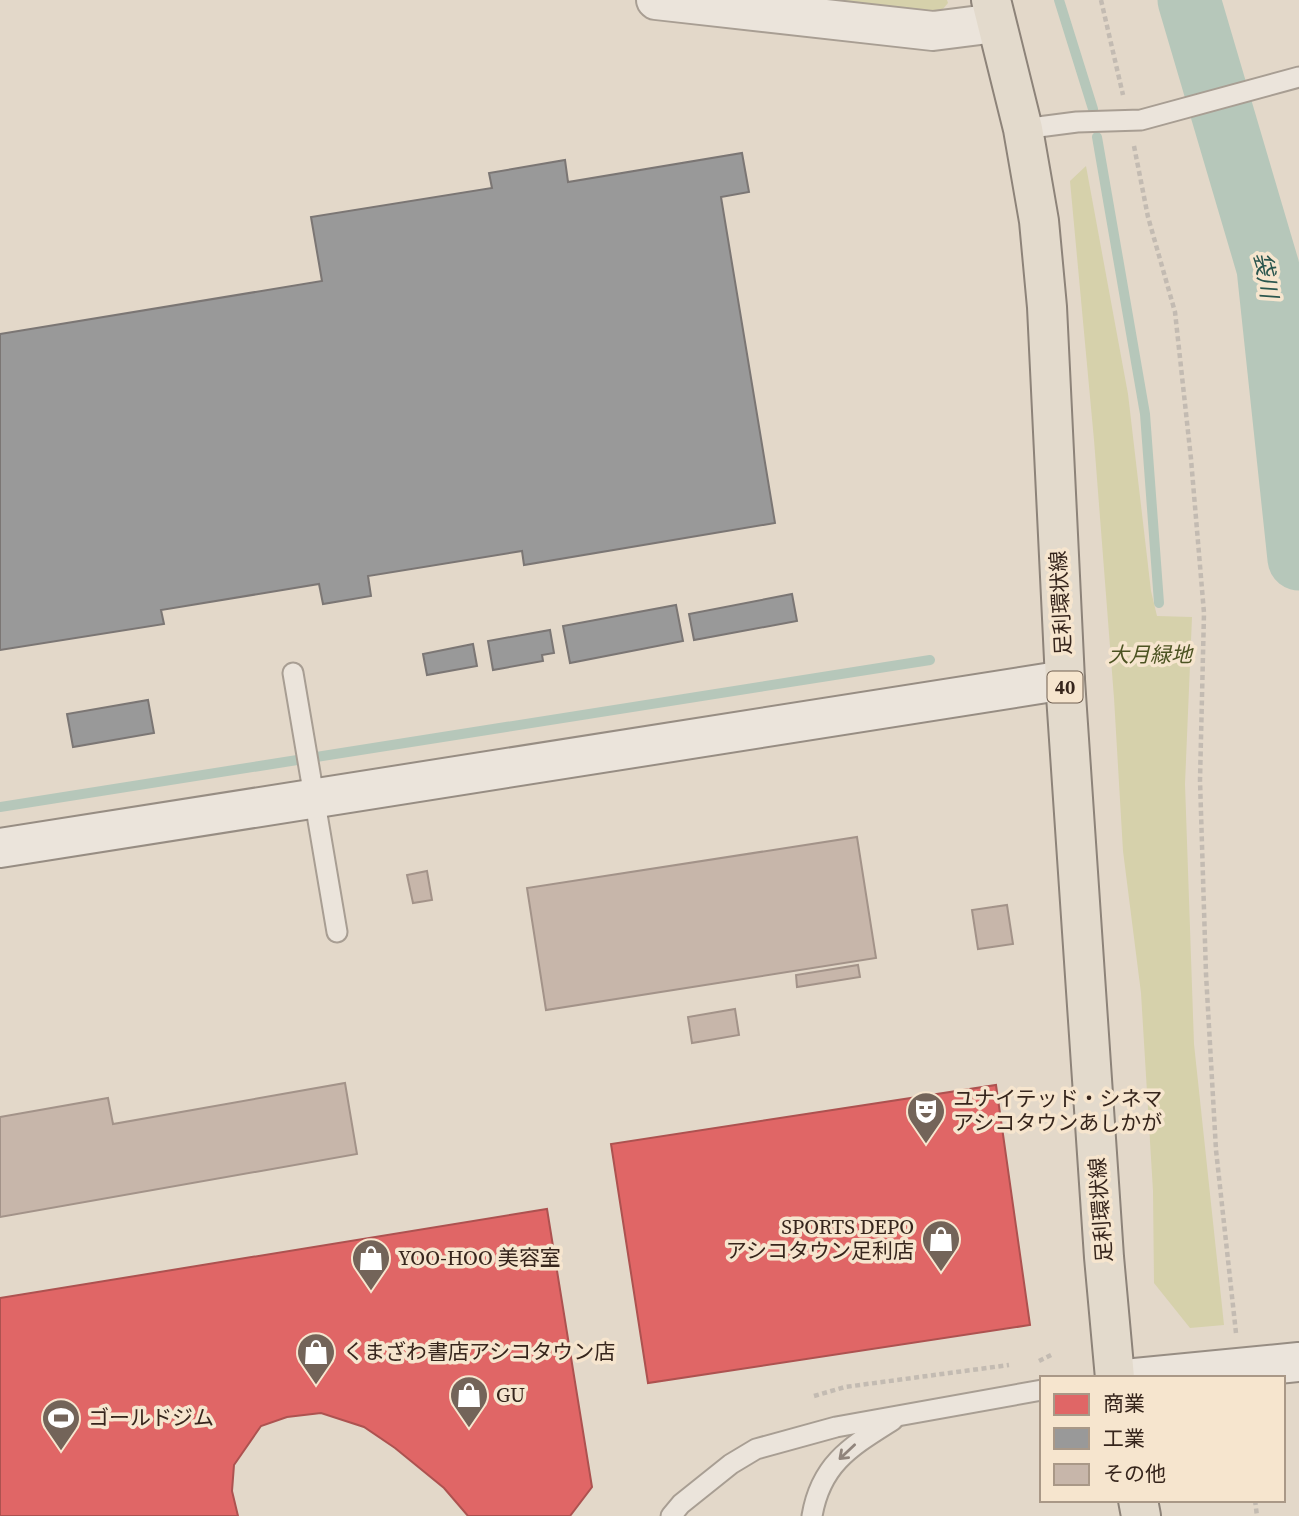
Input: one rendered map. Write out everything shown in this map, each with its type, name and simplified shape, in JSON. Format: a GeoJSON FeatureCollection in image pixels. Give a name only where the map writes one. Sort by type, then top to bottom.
{"type":"FeatureCollection","features":[{"type":"Feature","properties":{"kind":"main road","name":"足利環状線"},"geometry":{"type":"LineString","coordinates":[[993,11],[1023,129],[1039,221],[1047,307],[1065,680],[1104,1257],[1115,1376]]}},
{"type":"Feature","properties":{"kind":"street"},"geometry":{"type":"LineString","coordinates":[[656,0],[933,32],[993,11]]}},
{"type":"Feature","properties":{"kind":"street"},"geometry":{"type":"LineString","coordinates":[[0,848],[1065,680]]}},
{"type":"Feature","properties":{"kind":"street"},"geometry":{"type":"LineString","coordinates":[[1143,1376],[1244,1352],[1299,1362]]}},
{"type":"Feature","properties":{"kind":"lane"},"geometry":{"type":"LineString","coordinates":[[1023,129],[1077,122],[1141,120],[1299,77]]}},
{"type":"Feature","properties":{"kind":"lane"},"geometry":{"type":"LineString","coordinates":[[293,673],[337,932]]}},
{"type":"Feature","properties":{"kind":"lane"},"geometry":{"type":"LineString","coordinates":[[671,1516],[681,1504],[731,1464],[756,1449],[836,1427],[1040,1390]]}},
{"type":"Feature","properties":{"kind":"lane"},"geometry":{"type":"LineString","coordinates":[[812,1516],[827,1474],[847,1450],[903,1414]]}},
{"type":"Feature","properties":{"kind":"path"},"geometry":{"type":"LineString","coordinates":[[1101,0],[1125,103]]}},
{"type":"Feature","properties":{"kind":"path"},"geometry":{"type":"LineString","coordinates":[[1133,141],[1148,217],[1175,312],[1191,460],[1203,613],[1200,780],[1206,974],[1216,1150],[1244,1352]]}},
{"type":"Feature","properties":{"kind":"path"},"geometry":{"type":"LineString","coordinates":[[1027,1363],[1040,1361],[1054,1354]]}},
{"type":"Feature","properties":{"kind":"path"},"geometry":{"type":"LineString","coordinates":[[814,1396],[845,1387],[1014,1364]]}},
{"type":"Feature","properties":{"kind":"green space"},"geometry":{"type":"Polygon","coordinates":[[[801,0],[947,0],[948,3],[937,16],[801,0]]]}},
{"type":"Feature","properties":{"kind":"green space","name":"大月緑地"},"geometry":{"type":"Polygon","coordinates":[[[1086,166],[1128,394],[1151,591],[1157,616],[1192,617],[1185,784],[1194,1044],[1224,1325],[1190,1328],[1154,1283],[1153,1191],[1141,993],[1123,851],[1094,440],[1070,181],[1086,166]]]}},
{"type":"Feature","properties":{"kind":"building: 商業"},"geometry":{"type":"Polygon","coordinates":[[[996,1085],[1030,1325],[648,1383],[611,1144],[996,1085]]]}},
{"type":"Feature","properties":{"kind":"building: 商業"},"geometry":{"type":"Polygon","coordinates":[[[547,1209],[592,1487],[570,1516],[468,1516],[444,1488],[395,1448],[364,1427],[321,1413],[287,1417],[261,1426],[234,1465],[232,1491],[238,1516],[0,1516],[0,1298],[547,1209]]]}},
{"type":"Feature","properties":{"kind":"building: 工業"},"geometry":{"type":"Polygon","coordinates":[[[742,153],[749,192],[721,197],[775,523],[524,565],[522,551],[368,576],[371,596],[323,604],[319,584],[161,610],[164,624],[0,650],[0,334],[322,281],[311,217],[492,188],[489,173],[565,160],[568,182],[742,153]]]}},
{"type":"Feature","properties":{"kind":"building: 工業"},"geometry":{"type":"Polygon","coordinates":[[[792,594],[797,621],[694,640],[689,614],[792,594]]]}},
{"type":"Feature","properties":{"kind":"building: 工業"},"geometry":{"type":"Polygon","coordinates":[[[676,605],[683,641],[570,663],[563,626],[676,605]]]}},
{"type":"Feature","properties":{"kind":"building: 工業"},"geometry":{"type":"Polygon","coordinates":[[[550,630],[554,653],[542,655],[543,661],[493,670],[488,641],[550,630]]]}},
{"type":"Feature","properties":{"kind":"building: 工業"},"geometry":{"type":"Polygon","coordinates":[[[473,644],[477,666],[427,675],[423,654],[473,644]]]}},
{"type":"Feature","properties":{"kind":"building: 工業"},"geometry":{"type":"Polygon","coordinates":[[[148,700],[154,733],[73,747],[67,714],[148,700]]]}},
{"type":"Feature","properties":{"kind":"building: その他"},"geometry":{"type":"Polygon","coordinates":[[[857,837],[876,958],[546,1010],[527,888],[857,837]]]}},
{"type":"Feature","properties":{"kind":"building: その他"},"geometry":{"type":"Polygon","coordinates":[[[427,871],[432,900],[413,903],[407,875],[427,871]]]}},
{"type":"Feature","properties":{"kind":"building: その他"},"geometry":{"type":"Polygon","coordinates":[[[1007,905],[1013,944],[978,949],[972,910],[1007,905]]]}},
{"type":"Feature","properties":{"kind":"building: その他"},"geometry":{"type":"Polygon","coordinates":[[[858,965],[860,977],[797,987],[796,975],[858,965]]]}},
{"type":"Feature","properties":{"kind":"building: その他"},"geometry":{"type":"Polygon","coordinates":[[[735,1009],[739,1035],[692,1043],[688,1017],[735,1009]]]}},
{"type":"Feature","properties":{"kind":"building: その他"},"geometry":{"type":"Polygon","coordinates":[[[345,1083],[357,1154],[0,1217],[0,1117],[108,1098],[113,1124],[345,1083]]]}},
{"type":"Feature","properties":{"kind":"waterway"},"geometry":{"type":"LineString","coordinates":[[1059,0],[1093,109]]}},
{"type":"Feature","properties":{"kind":"waterway","name":"袋川"},"geometry":{"type":"LineString","coordinates":[[1189,0],[1268,268],[1299,559]]}},
{"type":"Feature","properties":{"kind":"waterway"},"geometry":{"type":"LineString","coordinates":[[1097,137],[1145,414],[1159,603]]}},
{"type":"Feature","properties":{"kind":"waterway"},"geometry":{"type":"LineString","coordinates":[[0,807],[930,660]]}},
{"type":"Feature","properties":{"kind":"place","name":"ユナイテッド・シネマ アシコタウンあしかが"},"geometry":{"type":"Point","coordinates":[926,1145]}},
{"type":"Feature","properties":{"kind":"place","name":"SPORTS DEPO アシコタウン足利店"},"geometry":{"type":"Point","coordinates":[941,1273]}},
{"type":"Feature","properties":{"kind":"place","name":"YOO-HOO 美容室"},"geometry":{"type":"Point","coordinates":[371,1292]}},
{"type":"Feature","properties":{"kind":"place","name":"くまざわ書店アシコタウン店"},"geometry":{"type":"Point","coordinates":[316,1386]}},
{"type":"Feature","properties":{"kind":"place","name":"GU"},"geometry":{"type":"Point","coordinates":[469,1429]}},
{"type":"Feature","properties":{"kind":"place","name":"ゴールドジム"},"geometry":{"type":"Point","coordinates":[61,1452]}}]}
